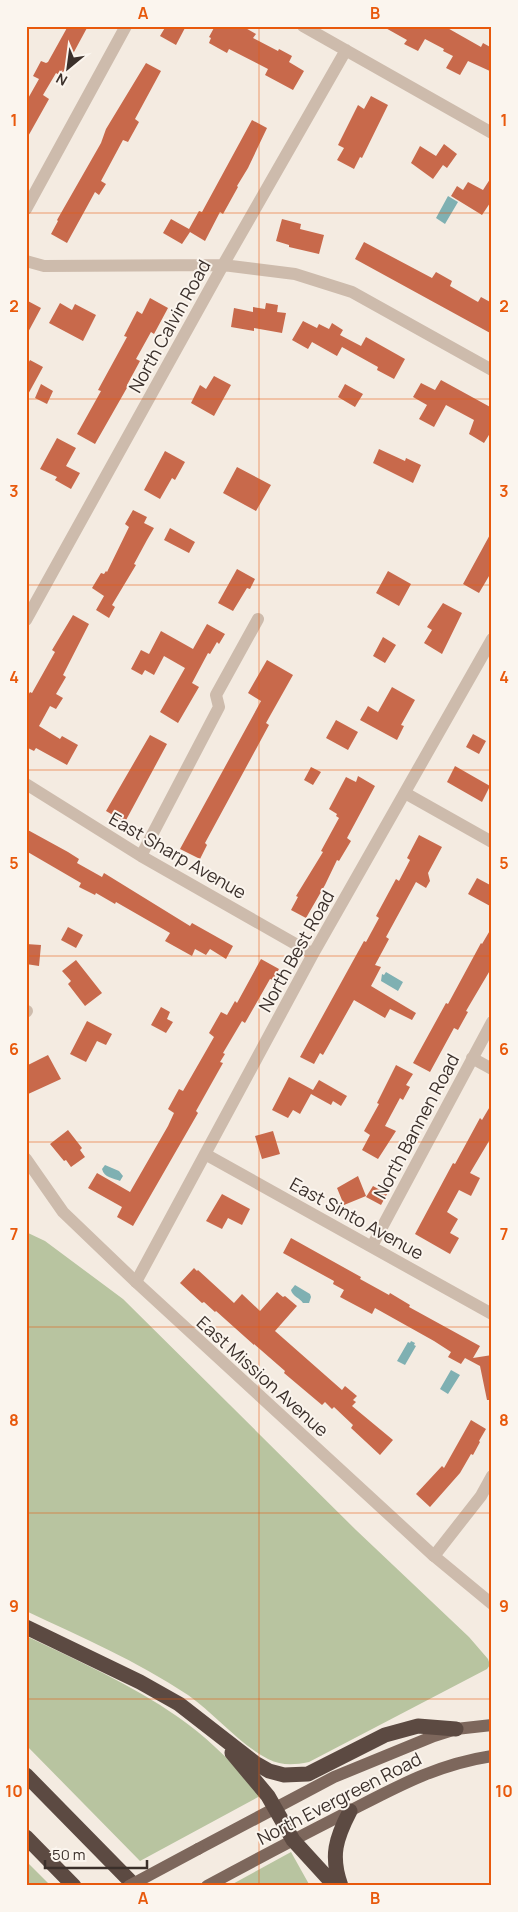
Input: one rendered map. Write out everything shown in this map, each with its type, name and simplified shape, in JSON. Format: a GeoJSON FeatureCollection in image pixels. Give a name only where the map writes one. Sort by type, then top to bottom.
{"type":"FeatureCollection","features":[{"type":"Feature","properties":{"kind":"highway"},"geometry":{"type":"LineString","coordinates":[[26,1627],[140,1682],[179,1704],[255,1763],[269,1771],[284,1775],[308,1774],[386,1736],[418,1726],[456,1729]]}},
{"type":"Feature","properties":{"kind":"highway"},"geometry":{"type":"LineString","coordinates":[[206,1724],[257,1782],[275,1808],[293,1840],[335,1886]]}},
{"type":"Feature","properties":{"kind":"highway"},"geometry":{"type":"LineString","coordinates":[[26,1774],[135,1886]]}},
{"type":"Feature","properties":{"kind":"highway"},"geometry":{"type":"LineString","coordinates":[[341,1886],[336,1873],[335,1852],[340,1832],[350,1811]]}},
{"type":"Feature","properties":{"kind":"highway"},"geometry":{"type":"LineString","coordinates":[[26,1837],[74,1886]]}},
{"type":"Feature","properties":{"kind":"main road","name":"North Evergreen Road"},"geometry":{"type":"LineString","coordinates":[[129,1886],[334,1776],[434,1736],[456,1729],[492,1725]]}},
{"type":"Feature","properties":{"kind":"main road","name":"North Evergreen Road"},"geometry":{"type":"LineString","coordinates":[[207,1886],[372,1798],[440,1768],[492,1756]]}},
{"type":"Feature","properties":{"kind":"street"},"geometry":{"type":"LineString","coordinates":[[26,209],[126,26]]}},
{"type":"Feature","properties":{"kind":"street"},"geometry":{"type":"LineString","coordinates":[[303,26],[492,133]]}},
{"type":"Feature","properties":{"kind":"street","name":"North Calvin Road"},"geometry":{"type":"LineString","coordinates":[[26,620],[223,265],[346,50]]}},
{"type":"Feature","properties":{"kind":"street"},"geometry":{"type":"LineString","coordinates":[[26,260],[44,266],[223,265],[295,274],[352,292],[492,370]]}},
{"type":"Feature","properties":{"kind":"street"},"geometry":{"type":"LineString","coordinates":[[141,856],[219,707],[216,695],[258,619]]}},
{"type":"Feature","properties":{"kind":"street","name":"North Best Road"},"geometry":{"type":"LineString","coordinates":[[136,1282],[313,954],[492,639]]}},
{"type":"Feature","properties":{"kind":"street","name":"East Sharp Avenue"},"geometry":{"type":"LineString","coordinates":[[26,784],[141,856],[313,954]]}},
{"type":"Feature","properties":{"kind":"street"},"geometry":{"type":"LineString","coordinates":[[405,794],[492,842]]}},
{"type":"Feature","properties":{"kind":"street","name":"North Bannen Road"},"geometry":{"type":"LineString","coordinates":[[372,1246],[492,1022]]}},
{"type":"Feature","properties":{"kind":"street"},"geometry":{"type":"LineString","coordinates":[[472,1058],[492,1069]]}},
{"type":"Feature","properties":{"kind":"street","name":"East Sinto Avenue"},"geometry":{"type":"LineString","coordinates":[[206,1154],[492,1314]]}},
{"type":"Feature","properties":{"kind":"street","name":"East Mission Avenue"},"geometry":{"type":"LineString","coordinates":[[26,1159],[63,1212],[136,1282],[434,1556],[492,1604]]}},
{"type":"Feature","properties":{"kind":"street"},"geometry":{"type":"LineString","coordinates":[[434,1556],[481,1496],[492,1476]]}},
{"type":"Feature","properties":{"kind":"green space"},"geometry":{"type":"Polygon","coordinates":[[[26,1232],[45,1241],[123,1299],[356,1530],[469,1637],[488,1659],[490,1665],[487,1669],[309,1762],[283,1764],[257,1753],[188,1695],[149,1671],[26,1611],[26,1232]]]}},
{"type":"Feature","properties":{"kind":"green space"},"geometry":{"type":"Polygon","coordinates":[[[26,1636],[123,1683],[178,1717],[212,1744],[262,1795],[140,1861],[26,1745],[26,1636]]]}},
{"type":"Feature","properties":{"kind":"green space"},"geometry":{"type":"Polygon","coordinates":[[[291,1852],[310,1886],[229,1886],[291,1852]]]}},
{"type":"Feature","properties":{"kind":"green space"},"geometry":{"type":"Polygon","coordinates":[[[26,1861],[51,1886],[26,1886],[26,1861]]]}},
{"type":"Feature","properties":{"kind":"water"},"geometry":{"type":"Polygon","coordinates":[[[448,196],[458,202],[445,224],[436,218],[448,196]]]}},
{"type":"Feature","properties":{"kind":"water"},"geometry":{"type":"Polygon","coordinates":[[[386,972],[403,982],[398,991],[381,981],[382,974],[384,975],[386,972]]]}},
{"type":"Feature","properties":{"kind":"water"},"geometry":{"type":"Polygon","coordinates":[[[105,1165],[119,1171],[123,1176],[120,1181],[103,1172],[102,1169],[105,1165]]]}},
{"type":"Feature","properties":{"kind":"water"},"geometry":{"type":"Polygon","coordinates":[[[295,1285],[310,1294],[309,1303],[303,1303],[293,1294],[291,1290],[295,1285]]]}},
{"type":"Feature","properties":{"kind":"water"},"geometry":{"type":"Polygon","coordinates":[[[411,1341],[416,1346],[405,1365],[397,1361],[408,1342],[410,1343],[411,1341]]]}},
{"type":"Feature","properties":{"kind":"water"},"geometry":{"type":"Polygon","coordinates":[[[451,1370],[460,1375],[448,1394],[440,1389],[451,1370]]]}},
{"type":"Feature","properties":{"kind":"building"},"geometry":{"type":"Polygon","coordinates":[[[68,26],[88,26],[61,76],[56,73],[43,95],[49,99],[26,140],[26,102],[39,79],[33,76],[41,61],[48,62],[68,26]]]}},
{"type":"Feature","properties":{"kind":"building"},"geometry":{"type":"Polygon","coordinates":[[[166,26],[186,26],[176,45],[160,36],[166,26]]]}},
{"type":"Feature","properties":{"kind":"building"},"geometry":{"type":"Polygon","coordinates":[[[215,26],[242,26],[256,34],[253,38],[292,56],[289,62],[304,71],[293,90],[265,75],[268,69],[229,49],[227,53],[209,43],[211,38],[209,37],[215,26]]]}},
{"type":"Feature","properties":{"kind":"building"},"geometry":{"type":"Polygon","coordinates":[[[382,26],[444,26],[481,47],[483,43],[492,48],[492,72],[468,61],[460,75],[446,68],[453,56],[443,51],[444,49],[425,39],[418,51],[404,44],[407,40],[382,26]]]}},
{"type":"Feature","properties":{"kind":"building"},"geometry":{"type":"Polygon","coordinates":[[[146,63],[161,71],[135,119],[139,122],[128,142],[123,140],[101,181],[106,184],[99,195],[95,192],[67,243],[51,234],[57,220],[101,143],[106,129],[146,63]]]}},
{"type":"Feature","properties":{"kind":"building"},"geometry":{"type":"Polygon","coordinates":[[[371,96],[388,105],[362,158],[360,157],[354,169],[337,160],[344,148],[338,145],[358,105],[364,109],[371,96]]]}},
{"type":"Feature","properties":{"kind":"building"},"geometry":{"type":"Polygon","coordinates":[[[252,120],[267,128],[238,187],[223,214],[220,212],[205,241],[190,232],[182,244],[163,233],[171,219],[189,229],[199,211],[202,212],[252,120]]]}},
{"type":"Feature","properties":{"kind":"building"},"geometry":{"type":"Polygon","coordinates":[[[444,144],[457,154],[447,168],[443,165],[433,179],[411,163],[420,146],[436,156],[444,144]]]}},
{"type":"Feature","properties":{"kind":"building"},"geometry":{"type":"Polygon","coordinates":[[[492,176],[492,200],[482,215],[451,196],[457,186],[463,190],[468,182],[483,190],[492,176]]]}},
{"type":"Feature","properties":{"kind":"building"},"geometry":{"type":"Polygon","coordinates":[[[282,219],[301,224],[300,229],[324,235],[319,254],[289,247],[289,245],[276,241],[282,219]]]}},
{"type":"Feature","properties":{"kind":"building"},"geometry":{"type":"Polygon","coordinates":[[[364,242],[432,278],[436,272],[452,281],[450,286],[478,302],[481,297],[492,303],[492,334],[355,259],[364,242]]]}},
{"type":"Feature","properties":{"kind":"building"},"geometry":{"type":"Polygon","coordinates":[[[150,298],[168,308],[154,334],[151,332],[136,359],[140,361],[128,386],[95,444],[77,434],[101,391],[98,390],[127,337],[124,336],[137,311],[142,314],[150,298]]]}},
{"type":"Feature","properties":{"kind":"building"},"geometry":{"type":"Polygon","coordinates":[[[26,300],[41,308],[26,336],[26,300]]]}},
{"type":"Feature","properties":{"kind":"building"},"geometry":{"type":"Polygon","coordinates":[[[60,303],[72,310],[75,304],[96,315],[83,341],[49,323],[60,303]]]}},
{"type":"Feature","properties":{"kind":"building"},"geometry":{"type":"Polygon","coordinates":[[[266,303],[278,305],[277,312],[286,313],[282,333],[254,328],[254,331],[231,327],[234,308],[253,312],[253,307],[265,309],[266,303]]]}},
{"type":"Feature","properties":{"kind":"building"},"geometry":{"type":"Polygon","coordinates":[[[303,321],[317,328],[319,324],[329,329],[332,323],[343,330],[340,335],[361,346],[366,337],[405,359],[394,379],[377,370],[378,367],[342,347],[337,356],[312,342],[308,349],[292,340],[303,321]]]}},
{"type":"Feature","properties":{"kind":"building"},"geometry":{"type":"Polygon","coordinates":[[[30,360],[43,367],[26,398],[26,367],[30,360]]]}},
{"type":"Feature","properties":{"kind":"building"},"geometry":{"type":"Polygon","coordinates":[[[214,376],[231,385],[214,416],[191,403],[200,385],[206,389],[214,376]]]}},
{"type":"Feature","properties":{"kind":"building"},"geometry":{"type":"Polygon","coordinates":[[[441,380],[492,408],[492,430],[484,443],[469,434],[474,420],[446,405],[434,427],[419,419],[427,405],[413,397],[421,383],[435,390],[441,380]]]}},
{"type":"Feature","properties":{"kind":"building"},"geometry":{"type":"Polygon","coordinates":[[[41,384],[53,391],[47,404],[35,398],[41,384]]]}},
{"type":"Feature","properties":{"kind":"building"},"geometry":{"type":"Polygon","coordinates":[[[345,384],[363,394],[355,407],[338,397],[345,384]]]}},
{"type":"Feature","properties":{"kind":"building"},"geometry":{"type":"Polygon","coordinates":[[[57,438],[76,448],[66,466],[80,473],[71,489],[55,480],[57,477],[40,469],[57,438]]]}},
{"type":"Feature","properties":{"kind":"building"},"geometry":{"type":"Polygon","coordinates":[[[379,449],[405,461],[406,458],[421,465],[413,483],[373,463],[379,449]]]}},
{"type":"Feature","properties":{"kind":"building"},"geometry":{"type":"Polygon","coordinates":[[[165,451],[185,462],[175,480],[172,478],[160,499],[144,490],[165,451]]]}},
{"type":"Feature","properties":{"kind":"building"},"geometry":{"type":"Polygon","coordinates":[[[237,467],[271,485],[256,511],[223,493],[237,467]]]}},
{"type":"Feature","properties":{"kind":"building"},"geometry":{"type":"Polygon","coordinates":[[[133,510],[147,517],[144,523],[154,528],[134,564],[136,565],[112,605],[115,607],[109,618],[96,610],[104,596],[92,588],[101,573],[107,572],[129,527],[125,524],[133,510]]]}},
{"type":"Feature","properties":{"kind":"building"},"geometry":{"type":"Polygon","coordinates":[[[170,528],[195,542],[189,553],[164,540],[170,528]]]}},
{"type":"Feature","properties":{"kind":"building"},"geometry":{"type":"Polygon","coordinates":[[[492,531],[492,571],[479,593],[463,584],[492,531]]]}},
{"type":"Feature","properties":{"kind":"building"},"geometry":{"type":"Polygon","coordinates":[[[237,569],[255,579],[250,589],[247,588],[233,611],[218,603],[237,569]]]}},
{"type":"Feature","properties":{"kind":"building"},"geometry":{"type":"Polygon","coordinates":[[[388,571],[411,584],[399,606],[376,593],[388,571]]]}},
{"type":"Feature","properties":{"kind":"building"},"geometry":{"type":"Polygon","coordinates":[[[443,603],[462,613],[442,654],[424,643],[432,630],[427,627],[443,603]]]}},
{"type":"Feature","properties":{"kind":"building"},"geometry":{"type":"Polygon","coordinates":[[[73,615],[89,624],[63,675],[66,677],[56,694],[63,698],[56,709],[50,706],[39,726],[60,739],[62,736],[78,745],[67,765],[36,748],[34,751],[26,747],[26,699],[30,692],[32,693],[55,652],[52,650],[73,615]]]}},
{"type":"Feature","properties":{"kind":"building"},"geometry":{"type":"Polygon","coordinates":[[[207,624],[225,634],[219,644],[217,642],[210,654],[208,653],[192,683],[199,687],[178,723],[160,712],[185,668],[164,656],[154,675],[145,670],[142,675],[131,669],[141,650],[149,654],[161,631],[193,649],[207,624]]]}},
{"type":"Feature","properties":{"kind":"building"},"geometry":{"type":"Polygon","coordinates":[[[383,637],[396,645],[385,663],[373,656],[383,637]]]}},
{"type":"Feature","properties":{"kind":"building"},"geometry":{"type":"Polygon","coordinates":[[[267,660],[293,675],[266,723],[269,725],[205,843],[207,845],[200,859],[180,849],[261,701],[248,693],[267,660]]]}},
{"type":"Feature","properties":{"kind":"building"},"geometry":{"type":"Polygon","coordinates":[[[392,687],[415,700],[401,725],[404,726],[397,740],[360,720],[368,706],[378,712],[392,687]]]}},
{"type":"Feature","properties":{"kind":"building"},"geometry":{"type":"Polygon","coordinates":[[[336,720],[358,732],[348,750],[326,738],[336,720]]]}},
{"type":"Feature","properties":{"kind":"building"},"geometry":{"type":"Polygon","coordinates":[[[473,734],[486,741],[479,754],[466,747],[473,734]]]}},
{"type":"Feature","properties":{"kind":"building"},"geometry":{"type":"Polygon","coordinates":[[[150,735],[167,744],[125,822],[106,811],[150,735]]]}},
{"type":"Feature","properties":{"kind":"building"},"geometry":{"type":"Polygon","coordinates":[[[455,766],[490,786],[482,802],[447,782],[455,766]]]}},
{"type":"Feature","properties":{"kind":"building"},"geometry":{"type":"Polygon","coordinates":[[[311,767],[321,772],[313,785],[304,780],[311,767]]]}},
{"type":"Feature","properties":{"kind":"building"},"geometry":{"type":"Polygon","coordinates":[[[358,776],[375,786],[347,838],[351,841],[339,861],[337,860],[306,918],[291,910],[298,897],[296,896],[323,852],[321,851],[339,818],[336,816],[337,814],[329,809],[346,777],[356,782],[358,776]]]}},
{"type":"Feature","properties":{"kind":"building"},"geometry":{"type":"Polygon","coordinates":[[[26,829],[79,859],[77,863],[102,877],[104,873],[190,926],[192,923],[233,946],[226,959],[210,949],[206,955],[195,949],[192,956],[165,941],[170,933],[116,902],[115,904],[96,893],[95,895],[79,887],[81,883],[26,851],[26,829]]]}},
{"type":"Feature","properties":{"kind":"building"},"geometry":{"type":"Polygon","coordinates":[[[419,835],[442,847],[428,873],[430,881],[426,888],[416,882],[386,937],[389,939],[375,965],[381,967],[371,986],[416,1013],[412,1020],[390,1009],[385,1018],[354,1000],[323,1055],[320,1053],[314,1064],[300,1057],[364,941],[366,942],[379,918],[376,916],[396,879],[399,881],[410,860],[407,858],[419,835]]]}},
{"type":"Feature","properties":{"kind":"building"},"geometry":{"type":"Polygon","coordinates":[[[477,878],[492,886],[492,907],[468,894],[477,878]]]}},
{"type":"Feature","properties":{"kind":"building"},"geometry":{"type":"Polygon","coordinates":[[[68,927],[83,935],[76,948],[61,940],[68,927]]]}},
{"type":"Feature","properties":{"kind":"building"},"geometry":{"type":"Polygon","coordinates":[[[492,927],[492,967],[466,1011],[468,1012],[458,1030],[454,1028],[430,1072],[413,1063],[446,1003],[448,1004],[481,943],[492,927]]]}},
{"type":"Feature","properties":{"kind":"building"},"geometry":{"type":"Polygon","coordinates":[[[26,944],[41,945],[39,966],[26,964],[26,944]]]}},
{"type":"Feature","properties":{"kind":"building"},"geometry":{"type":"Polygon","coordinates":[[[261,959],[279,969],[273,980],[270,979],[245,1023],[242,1021],[223,1053],[225,1054],[220,1062],[223,1063],[196,1111],[198,1113],[133,1226],[117,1217],[122,1207],[88,1188],[97,1173],[130,1192],[174,1113],[168,1109],[179,1089],[183,1091],[214,1037],[209,1033],[221,1012],[227,1015],[235,1001],[237,1003],[261,959]]]}},
{"type":"Feature","properties":{"kind":"building"},"geometry":{"type":"Polygon","coordinates":[[[76,960],[102,993],[85,1006],[68,984],[71,981],[62,971],[76,960]]]}},
{"type":"Feature","properties":{"kind":"building"},"geometry":{"type":"Polygon","coordinates":[[[161,1007],[170,1012],[167,1019],[173,1022],[166,1033],[151,1025],[161,1007]]]}},
{"type":"Feature","properties":{"kind":"building"},"geometry":{"type":"Polygon","coordinates":[[[87,1021],[112,1034],[106,1045],[97,1041],[86,1062],[70,1054],[87,1021]]]}},
{"type":"Feature","properties":{"kind":"building"},"geometry":{"type":"Polygon","coordinates":[[[48,1055],[61,1079],[26,1095],[26,1066],[48,1055]]]}},
{"type":"Feature","properties":{"kind":"building"},"geometry":{"type":"Polygon","coordinates":[[[396,1065],[413,1074],[406,1085],[410,1087],[403,1100],[400,1098],[385,1126],[396,1131],[378,1159],[362,1150],[370,1135],[364,1131],[379,1104],[377,1103],[396,1065]]]}},
{"type":"Feature","properties":{"kind":"building"},"geometry":{"type":"Polygon","coordinates":[[[289,1077],[313,1090],[319,1080],[347,1096],[341,1106],[333,1101],[331,1105],[311,1094],[300,1114],[293,1110],[288,1118],[272,1110],[289,1077]]]}},
{"type":"Feature","properties":{"kind":"building"},"geometry":{"type":"Polygon","coordinates":[[[492,1103],[492,1136],[470,1173],[480,1178],[471,1196],[459,1190],[447,1212],[458,1219],[450,1233],[459,1238],[450,1254],[415,1234],[453,1163],[455,1164],[480,1118],[482,1120],[492,1103]]]}},
{"type":"Feature","properties":{"kind":"building"},"geometry":{"type":"Polygon","coordinates":[[[68,1130],[82,1148],[80,1150],[85,1157],[71,1167],[50,1144],[68,1130]]]}},
{"type":"Feature","properties":{"kind":"building"},"geometry":{"type":"Polygon","coordinates":[[[273,1131],[280,1154],[262,1159],[255,1136],[273,1131]]]}},
{"type":"Feature","properties":{"kind":"building"},"geometry":{"type":"Polygon","coordinates":[[[358,1176],[366,1196],[344,1205],[337,1188],[358,1176]]]}},
{"type":"Feature","properties":{"kind":"building"},"geometry":{"type":"Polygon","coordinates":[[[373,1186],[387,1194],[381,1205],[366,1197],[373,1186]]]}},
{"type":"Feature","properties":{"kind":"building"},"geometry":{"type":"Polygon","coordinates":[[[222,1194],[250,1209],[242,1225],[228,1218],[222,1229],[206,1221],[222,1194]]]}},
{"type":"Feature","properties":{"kind":"building"},"geometry":{"type":"Polygon","coordinates":[[[291,1238],[480,1346],[473,1358],[492,1355],[492,1400],[487,1400],[480,1366],[465,1358],[461,1364],[448,1357],[451,1352],[375,1308],[372,1314],[340,1297],[344,1290],[333,1284],[334,1281],[283,1253],[291,1238]]]}},
{"type":"Feature","properties":{"kind":"building"},"geometry":{"type":"Polygon","coordinates":[[[194,1268],[234,1303],[242,1294],[260,1311],[277,1292],[297,1306],[275,1331],[342,1390],[345,1386],[357,1396],[353,1400],[356,1402],[352,1406],[393,1440],[380,1455],[351,1428],[353,1425],[334,1407],[332,1409],[325,1402],[322,1405],[216,1311],[204,1302],[202,1303],[180,1283],[194,1268]]]}},
{"type":"Feature","properties":{"kind":"building"},"geometry":{"type":"Polygon","coordinates":[[[471,1420],[486,1429],[480,1442],[460,1473],[430,1507],[416,1494],[442,1466],[444,1468],[471,1420]]]}}]}
